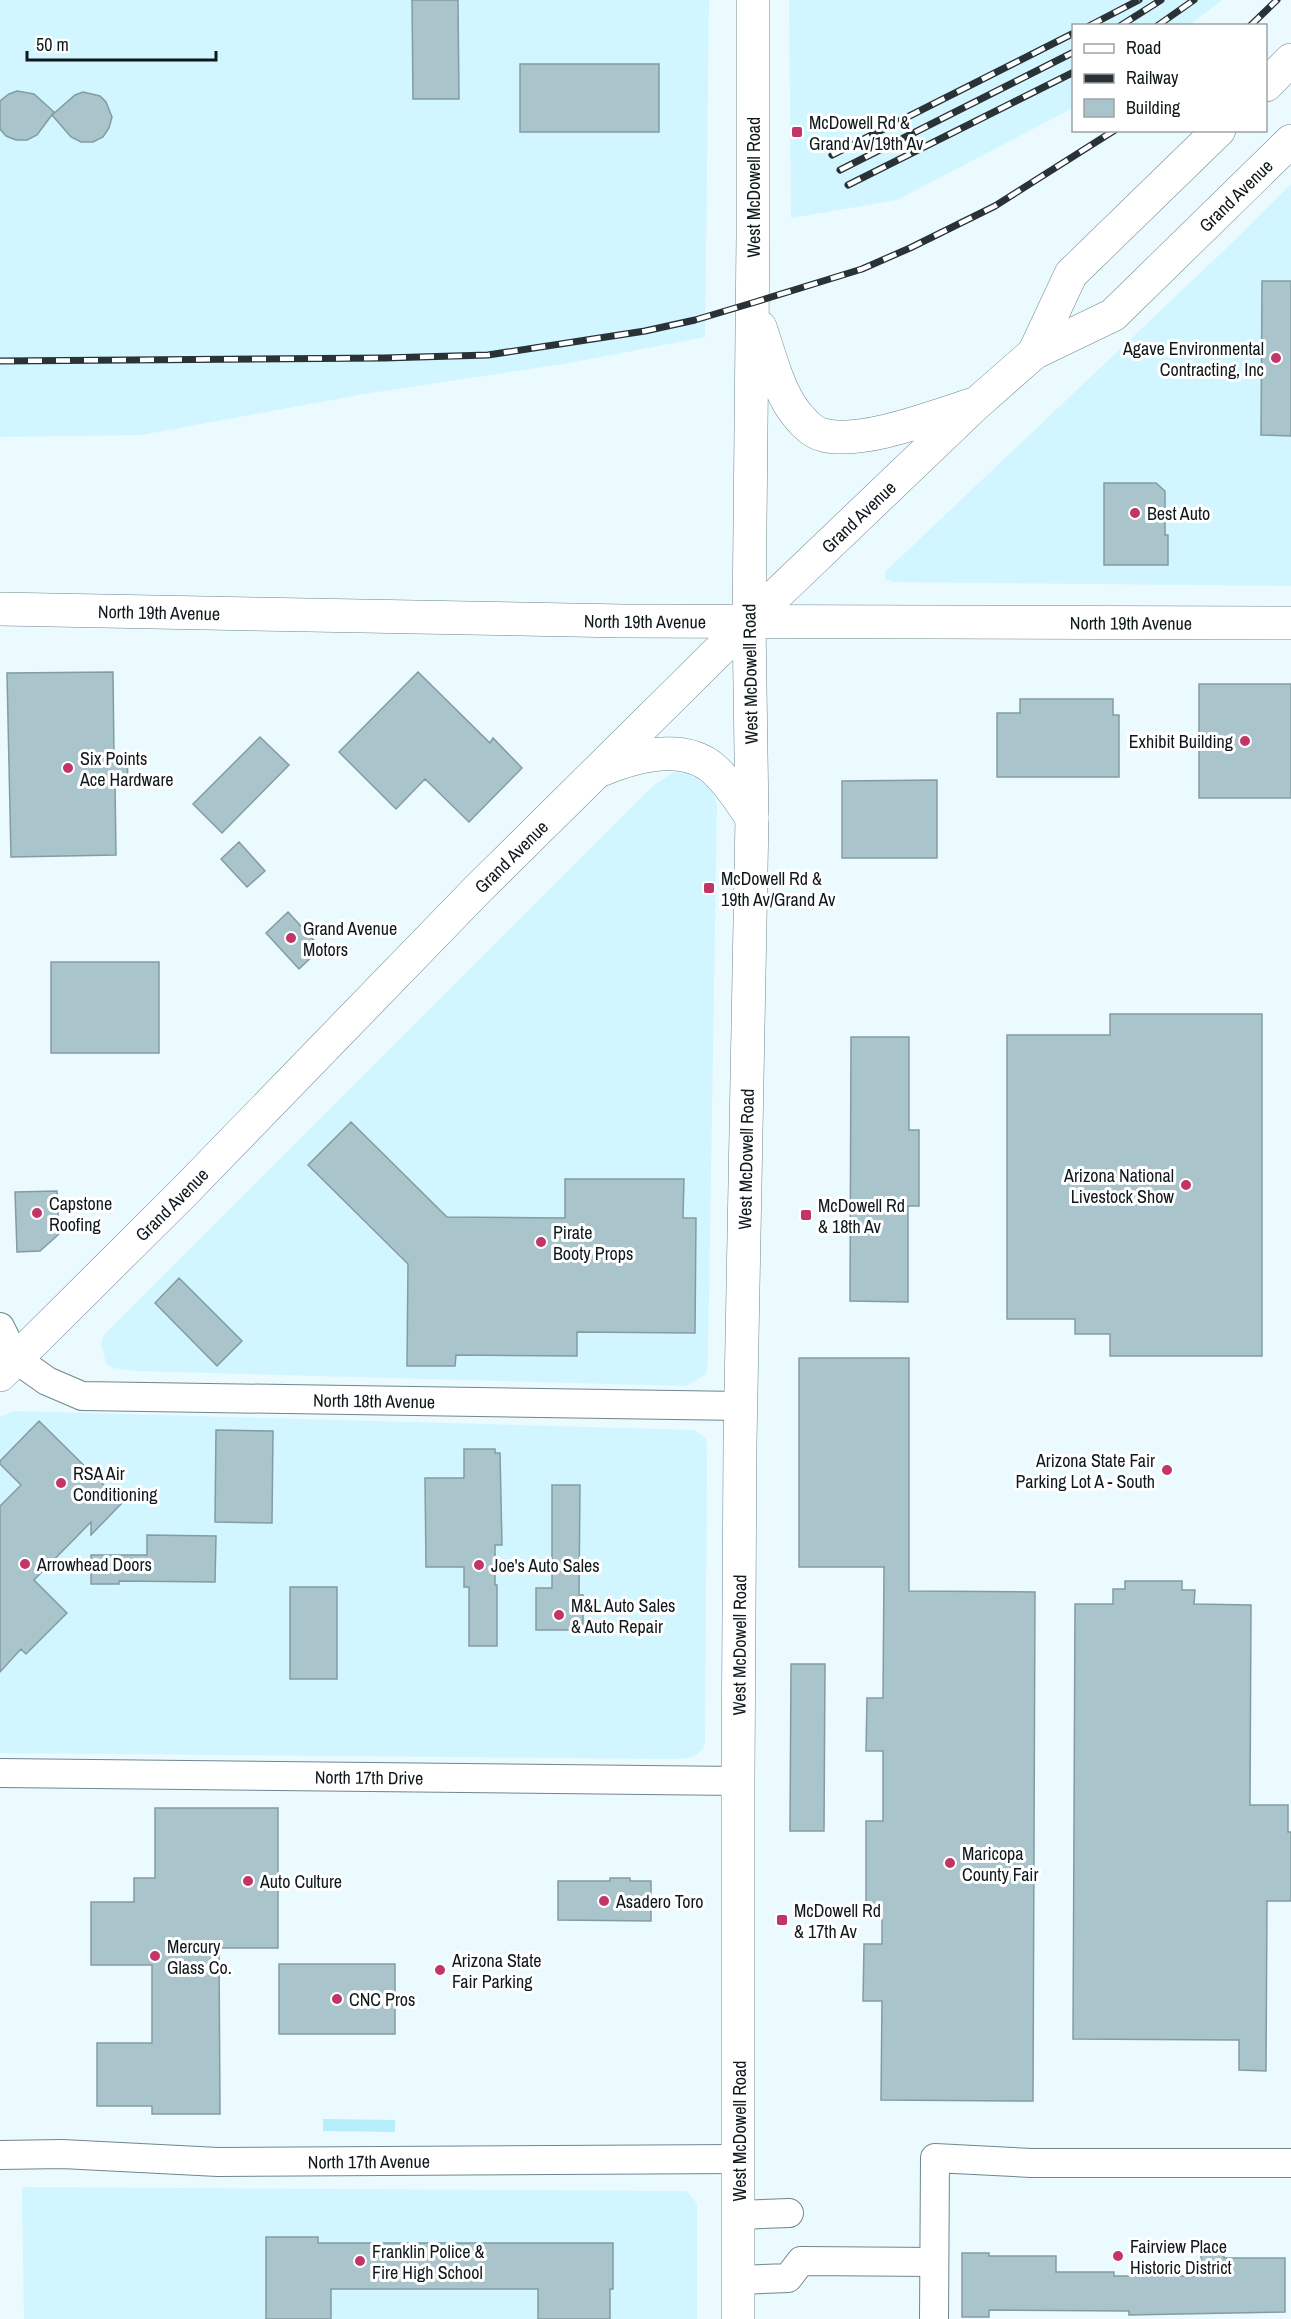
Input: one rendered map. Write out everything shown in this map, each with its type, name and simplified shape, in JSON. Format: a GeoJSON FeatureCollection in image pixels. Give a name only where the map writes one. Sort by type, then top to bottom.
{"type":"FeatureCollection","features":[{"type":"Feature","properties":{"kind":"main road","name":"West McDowell Road"},"geometry":{"type":"LineString","coordinates":[[738,2319],[741,1406],[752,818],[749,621],[753,0]]}},
{"type":"Feature","properties":{"kind":"main road"},"geometry":{"type":"LineString","coordinates":[[1267,84],[1291,60]]}},
{"type":"Feature","properties":{"kind":"main road","name":"Grand Avenue"},"geometry":{"type":"LineString","coordinates":[[1034,352],[1071,274],[1217,132]]}},
{"type":"Feature","properties":{"kind":"main road","name":"Grand Avenue"},"geometry":{"type":"LineString","coordinates":[[8,1367],[184,1192],[450,917],[749,621],[976,404],[1034,352],[1113,315],[1291,141]]}},
{"type":"Feature","properties":{"kind":"main road"},"geometry":{"type":"LineString","coordinates":[[752,303],[778,379],[790,404],[809,428],[821,435],[847,437],[869,434],[976,404]]}},
{"type":"Feature","properties":{"kind":"main road","name":"North 19th Avenue"},"geometry":{"type":"LineString","coordinates":[[0,609],[611,621],[1291,623]]}},
{"type":"Feature","properties":{"kind":"main road"},"geometry":{"type":"LineString","coordinates":[[597,772],[627,760],[654,755],[692,757],[702,760],[729,784],[752,818]]}},
{"type":"Feature","properties":{"kind":"street"},"geometry":{"type":"LineString","coordinates":[[0,1327],[8,1367]]}},
{"type":"Feature","properties":{"kind":"street","name":"North 18th Avenue"},"geometry":{"type":"LineString","coordinates":[[8,1367],[82,1396],[741,1406]]}},
{"type":"Feature","properties":{"kind":"street","name":"North 17th Drive"},"geometry":{"type":"LineString","coordinates":[[0,1773],[738,1781]]}},
{"type":"Feature","properties":{"kind":"street","name":"North 17th Avenue"},"geometry":{"type":"LineString","coordinates":[[0,2155],[62,2154],[218,2162],[739,2159]]}},
{"type":"Feature","properties":{"kind":"street"},"geometry":{"type":"LineString","coordinates":[[934,2319],[935,2158],[1031,2163],[1291,2163]]}},
{"type":"Feature","properties":{"kind":"street"},"geometry":{"type":"LineString","coordinates":[[738,2215],[789,2213]]}},
{"type":"Feature","properties":{"kind":"street"},"geometry":{"type":"LineString","coordinates":[[738,2280],[788,2278],[801,2261],[934,2262]]}},
{"type":"Feature","properties":{"kind":"shaded area"},"geometry":{"type":"Polygon","coordinates":[[[0,0],[709,0],[705,337],[569,363],[364,394],[141,435],[0,437],[0,0]]]}},
{"type":"Feature","properties":{"kind":"shaded area"},"geometry":{"type":"Polygon","coordinates":[[[789,0],[1222,0],[1190,24],[1072,24],[1072,109],[897,200],[791,218],[789,0]]]}},
{"type":"Feature","properties":{"kind":"shaded area"},"geometry":{"type":"Polygon","coordinates":[[[1291,184],[1291,586],[894,582],[885,579],[885,572],[1291,184]]]}},
{"type":"Feature","properties":{"kind":"shaded area"},"geometry":{"type":"Polygon","coordinates":[[[674,772],[688,773],[701,778],[712,790],[717,805],[708,1353],[705,1375],[686,1386],[137,1371],[113,1368],[106,1363],[101,1345],[103,1336],[653,786],[674,772]]]}},
{"type":"Feature","properties":{"kind":"shaded area"},"geometry":{"type":"Polygon","coordinates":[[[14,1411],[694,1430],[706,1438],[707,1456],[705,1742],[703,1749],[693,1757],[678,1759],[0,1753],[0,1417],[14,1411]]]}},
{"type":"Feature","properties":{"kind":"shaded area"},"geometry":{"type":"Polygon","coordinates":[[[323,2119],[395,2120],[395,2132],[323,2131],[323,2119]]]}},
{"type":"Feature","properties":{"kind":"shaded area","name":"Franklin Police & Fire High School"},"geometry":{"type":"Polygon","coordinates":[[[22,2187],[687,2191],[697,2204],[697,2319],[24,2319],[22,2187]]]}},
{"type":"Feature","properties":{"kind":"building"},"geometry":{"type":"Polygon","coordinates":[[[412,0],[458,0],[459,99],[413,99],[412,0]]]}},
{"type":"Feature","properties":{"kind":"building"},"geometry":{"type":"Polygon","coordinates":[[[520,64],[659,64],[659,132],[520,132],[520,64]]]}},
{"type":"Feature","properties":{"kind":"building"},"geometry":{"type":"Polygon","coordinates":[[[17,91],[34,94],[54,112],[37,135],[27,140],[16,140],[6,136],[0,129],[0,101],[17,91]]]}},
{"type":"Feature","properties":{"kind":"building"},"geometry":{"type":"Polygon","coordinates":[[[83,92],[100,96],[106,102],[112,117],[103,137],[93,142],[81,142],[71,137],[52,115],[75,95],[83,92]]]}},
{"type":"Feature","properties":{"kind":"building","name":"Agave Environmental Contracting, Inc"},"geometry":{"type":"Polygon","coordinates":[[[1262,281],[1291,281],[1291,436],[1261,435],[1262,281]]]}},
{"type":"Feature","properties":{"kind":"building","name":"Best Auto"},"geometry":{"type":"Polygon","coordinates":[[[1104,483],[1156,483],[1165,491],[1168,565],[1104,565],[1104,483]]]}},
{"type":"Feature","properties":{"kind":"building","name":"Six Points Ace Hardware"},"geometry":{"type":"Polygon","coordinates":[[[113,672],[114,754],[127,754],[128,783],[115,783],[116,855],[11,857],[7,673],[113,672]]]}},
{"type":"Feature","properties":{"kind":"building"},"geometry":{"type":"Polygon","coordinates":[[[418,672],[490,743],[493,738],[522,768],[469,822],[425,779],[396,809],[339,752],[418,672]]]}},
{"type":"Feature","properties":{"kind":"building","name":"Exhibit Building"},"geometry":{"type":"Polygon","coordinates":[[[1199,684],[1291,684],[1291,798],[1199,798],[1199,684]]]}},
{"type":"Feature","properties":{"kind":"building"},"geometry":{"type":"Polygon","coordinates":[[[1020,699],[1113,699],[1113,715],[1119,715],[1119,777],[997,777],[997,713],[1020,713],[1020,699]]]}},
{"type":"Feature","properties":{"kind":"building","name":"Six Points Ace Hardware"},"geometry":{"type":"Polygon","coordinates":[[[260,737],[289,765],[222,833],[193,804],[260,737]]]}},
{"type":"Feature","properties":{"kind":"building"},"geometry":{"type":"Polygon","coordinates":[[[937,780],[937,858],[842,858],[842,781],[937,780]]]}},
{"type":"Feature","properties":{"kind":"building"},"geometry":{"type":"Polygon","coordinates":[[[239,842],[265,871],[247,887],[221,859],[239,842]]]}},
{"type":"Feature","properties":{"kind":"building","name":"Grand Avenue Motors"},"geometry":{"type":"Polygon","coordinates":[[[288,912],[321,948],[299,969],[266,933],[288,912]]]}},
{"type":"Feature","properties":{"kind":"building"},"geometry":{"type":"Polygon","coordinates":[[[51,962],[159,962],[159,1053],[51,1053],[51,962]]]}},
{"type":"Feature","properties":{"kind":"building","name":"Arizona National Livestock Show"},"geometry":{"type":"Polygon","coordinates":[[[1110,1014],[1262,1014],[1262,1356],[1110,1356],[1110,1334],[1075,1334],[1075,1319],[1007,1319],[1007,1035],[1110,1035],[1110,1014]]]}},
{"type":"Feature","properties":{"kind":"building"},"geometry":{"type":"Polygon","coordinates":[[[851,1037],[909,1037],[909,1130],[919,1130],[919,1206],[908,1206],[908,1302],[850,1301],[851,1037]]]}},
{"type":"Feature","properties":{"kind":"building","name":"Pirate Booty Props"},"geometry":{"type":"Polygon","coordinates":[[[351,1122],[447,1217],[565,1218],[565,1179],[684,1179],[683,1218],[696,1218],[695,1333],[577,1332],[577,1356],[456,1355],[455,1366],[407,1366],[408,1264],[308,1165],[351,1122]]]}},
{"type":"Feature","properties":{"kind":"building","name":"Capstone Roofing"},"geometry":{"type":"Polygon","coordinates":[[[57,1191],[59,1234],[40,1251],[17,1252],[15,1192],[57,1191]]]}},
{"type":"Feature","properties":{"kind":"building"},"geometry":{"type":"Polygon","coordinates":[[[179,1278],[242,1341],[217,1366],[155,1303],[179,1278]]]}},
{"type":"Feature","properties":{"kind":"building","name":"Maricopa County Fair"},"geometry":{"type":"Polygon","coordinates":[[[799,1358],[909,1358],[909,1591],[1035,1592],[1033,2101],[881,2100],[882,2001],[863,2001],[864,1944],[882,1944],[882,1905],[866,1905],[866,1821],[883,1821],[883,1751],[866,1751],[867,1698],[883,1698],[884,1567],[799,1567],[799,1358]]]}},
{"type":"Feature","properties":{"kind":"building"},"geometry":{"type":"Polygon","coordinates":[[[39,1421],[122,1503],[91,1535],[91,1522],[34,1580],[67,1613],[26,1654],[21,1649],[0,1672],[0,1506],[21,1485],[0,1464],[0,1461],[39,1421]]]}},
{"type":"Feature","properties":{"kind":"building"},"geometry":{"type":"Polygon","coordinates":[[[216,1430],[273,1431],[272,1523],[215,1522],[216,1430]]]}},
{"type":"Feature","properties":{"kind":"building","name":"Joe's Auto Sales"},"geometry":{"type":"Polygon","coordinates":[[[464,1449],[495,1449],[495,1453],[500,1453],[502,1545],[495,1545],[497,1646],[469,1646],[469,1587],[464,1587],[464,1567],[426,1567],[425,1478],[464,1478],[464,1449]]]}},
{"type":"Feature","properties":{"kind":"building"},"geometry":{"type":"Polygon","coordinates":[[[552,1485],[580,1485],[579,1595],[583,1595],[583,1630],[536,1630],[536,1588],[552,1588],[552,1485]]]}},
{"type":"Feature","properties":{"kind":"building"},"geometry":{"type":"Polygon","coordinates":[[[147,1535],[216,1536],[215,1582],[119,1581],[119,1584],[91,1584],[91,1555],[147,1555],[147,1535]]]}},
{"type":"Feature","properties":{"kind":"building"},"geometry":{"type":"Polygon","coordinates":[[[1125,1581],[1182,1581],[1182,1590],[1195,1590],[1194,1604],[1251,1605],[1250,1805],[1288,1805],[1288,1832],[1291,1832],[1291,1901],[1267,1901],[1266,2071],[1239,2070],[1239,2040],[1073,2039],[1075,1604],[1113,1604],[1113,1589],[1125,1589],[1125,1581]]]}},
{"type":"Feature","properties":{"kind":"building"},"geometry":{"type":"Polygon","coordinates":[[[290,1587],[337,1587],[337,1679],[290,1679],[290,1587]]]}},
{"type":"Feature","properties":{"kind":"building"},"geometry":{"type":"Polygon","coordinates":[[[791,1664],[825,1664],[824,1831],[790,1831],[791,1664]]]}},
{"type":"Feature","properties":{"kind":"building","name":"Mercury Glass Co."},"geometry":{"type":"Polygon","coordinates":[[[155,1808],[278,1808],[278,1948],[219,1948],[220,2114],[152,2114],[152,2106],[97,2106],[97,2043],[152,2043],[152,1965],[91,1965],[91,1902],[134,1902],[134,1878],[155,1878],[155,1808]]]}},
{"type":"Feature","properties":{"kind":"building","name":"Asadero Toro"},"geometry":{"type":"Polygon","coordinates":[[[610,1878],[651,1881],[651,1921],[558,1920],[558,1881],[610,1881],[610,1878]]]}},
{"type":"Feature","properties":{"kind":"building","name":"CNC Pros"},"geometry":{"type":"Polygon","coordinates":[[[279,1964],[395,1964],[395,2034],[279,2034],[279,1964]]]}},
{"type":"Feature","properties":{"kind":"building"},"geometry":{"type":"Polygon","coordinates":[[[266,2237],[318,2237],[318,2243],[613,2243],[613,2289],[610,2289],[610,2319],[538,2319],[538,2289],[331,2289],[331,2319],[266,2319],[266,2237]]]}},
{"type":"Feature","properties":{"kind":"building"},"geometry":{"type":"Polygon","coordinates":[[[1201,2245],[1224,2245],[1224,2258],[1285,2258],[1285,2312],[1129,2315],[1129,2311],[989,2310],[989,2317],[962,2317],[962,2253],[989,2253],[989,2256],[1056,2256],[1056,2272],[1114,2272],[1114,2276],[1201,2276],[1201,2245]]]}},
{"type":"Feature","properties":{"kind":"railway"},"geometry":{"type":"LineString","coordinates":[[1093,24],[1139,0]]}},
{"type":"Feature","properties":{"kind":"railway"},"geometry":{"type":"LineString","coordinates":[[1123,24],[1161,0]]}},
{"type":"Feature","properties":{"kind":"railway"},"geometry":{"type":"LineString","coordinates":[[1160,24],[1194,0]]}},
{"type":"Feature","properties":{"kind":"railway"},"geometry":{"type":"LineString","coordinates":[[1252,24],[1277,0]]}},
{"type":"Feature","properties":{"kind":"railway"},"geometry":{"type":"LineString","coordinates":[[832,155],[1072,34]]}},
{"type":"Feature","properties":{"kind":"railway"},"geometry":{"type":"LineString","coordinates":[[840,170],[1072,53]]}},
{"type":"Feature","properties":{"kind":"railway"},"geometry":{"type":"LineString","coordinates":[[848,185],[1072,73]]}},
{"type":"Feature","properties":{"kind":"railway"},"geometry":{"type":"LineString","coordinates":[[0,361],[488,355],[645,331],[695,320],[862,269],[995,206],[1112,132]]}},
{"type":"Feature","properties":{"kind":"place","name":"McDowell Rd & Grand Av/19th Av"},"geometry":{"type":"Point","coordinates":[797,132]}},
{"type":"Feature","properties":{"kind":"place","name":"Agave Environmental Contracting, Inc"},"geometry":{"type":"Point","coordinates":[1276,358]}},
{"type":"Feature","properties":{"kind":"place","name":"Best Auto"},"geometry":{"type":"Point","coordinates":[1135,513]}},
{"type":"Feature","properties":{"kind":"place","name":"Exhibit Building"},"geometry":{"type":"Point","coordinates":[1245,741]}},
{"type":"Feature","properties":{"kind":"place","name":"Six Points Ace Hardware"},"geometry":{"type":"Point","coordinates":[68,768]}},
{"type":"Feature","properties":{"kind":"place","name":"McDowell Rd & 19th Av/Grand Av"},"geometry":{"type":"Point","coordinates":[709,888]}},
{"type":"Feature","properties":{"kind":"place","name":"Grand Avenue Motors"},"geometry":{"type":"Point","coordinates":[291,938]}},
{"type":"Feature","properties":{"kind":"place","name":"Arizona National Livestock Show"},"geometry":{"type":"Point","coordinates":[1186,1185]}},
{"type":"Feature","properties":{"kind":"place","name":"Capstone Roofing"},"geometry":{"type":"Point","coordinates":[37,1213]}},
{"type":"Feature","properties":{"kind":"place","name":"McDowell Rd & 18th Av"},"geometry":{"type":"Point","coordinates":[806,1215]}},
{"type":"Feature","properties":{"kind":"place","name":"Pirate Booty Props"},"geometry":{"type":"Point","coordinates":[541,1242]}},
{"type":"Feature","properties":{"kind":"place","name":"Arizona State Fair Parking Lot A - South"},"geometry":{"type":"Point","coordinates":[1167,1470]}},
{"type":"Feature","properties":{"kind":"place","name":"RSA Air Conditioning"},"geometry":{"type":"Point","coordinates":[61,1483]}},
{"type":"Feature","properties":{"kind":"place","name":"Arrowhead Doors"},"geometry":{"type":"Point","coordinates":[25,1564]}},
{"type":"Feature","properties":{"kind":"place","name":"Joe's Auto Sales"},"geometry":{"type":"Point","coordinates":[479,1565]}},
{"type":"Feature","properties":{"kind":"place","name":"M&L Auto Sales & Auto Repair"},"geometry":{"type":"Point","coordinates":[559,1615]}},
{"type":"Feature","properties":{"kind":"place","name":"Maricopa County Fair"},"geometry":{"type":"Point","coordinates":[950,1863]}},
{"type":"Feature","properties":{"kind":"place","name":"Auto Culture"},"geometry":{"type":"Point","coordinates":[248,1881]}},
{"type":"Feature","properties":{"kind":"place","name":"Asadero Toro"},"geometry":{"type":"Point","coordinates":[604,1901]}},
{"type":"Feature","properties":{"kind":"place","name":"McDowell Rd & 17th Av"},"geometry":{"type":"Point","coordinates":[782,1920]}},
{"type":"Feature","properties":{"kind":"place","name":"Mercury Glass Co."},"geometry":{"type":"Point","coordinates":[155,1956]}},
{"type":"Feature","properties":{"kind":"place","name":"Arizona State Fair Parking"},"geometry":{"type":"Point","coordinates":[440,1970]}},
{"type":"Feature","properties":{"kind":"place","name":"CNC Pros"},"geometry":{"type":"Point","coordinates":[337,1999]}},
{"type":"Feature","properties":{"kind":"place","name":"Fairview Place Historic District"},"geometry":{"type":"Point","coordinates":[1118,2256]}},
{"type":"Feature","properties":{"kind":"place","name":"Franklin Police & Fire High School"},"geometry":{"type":"Point","coordinates":[360,2261]}}]}
